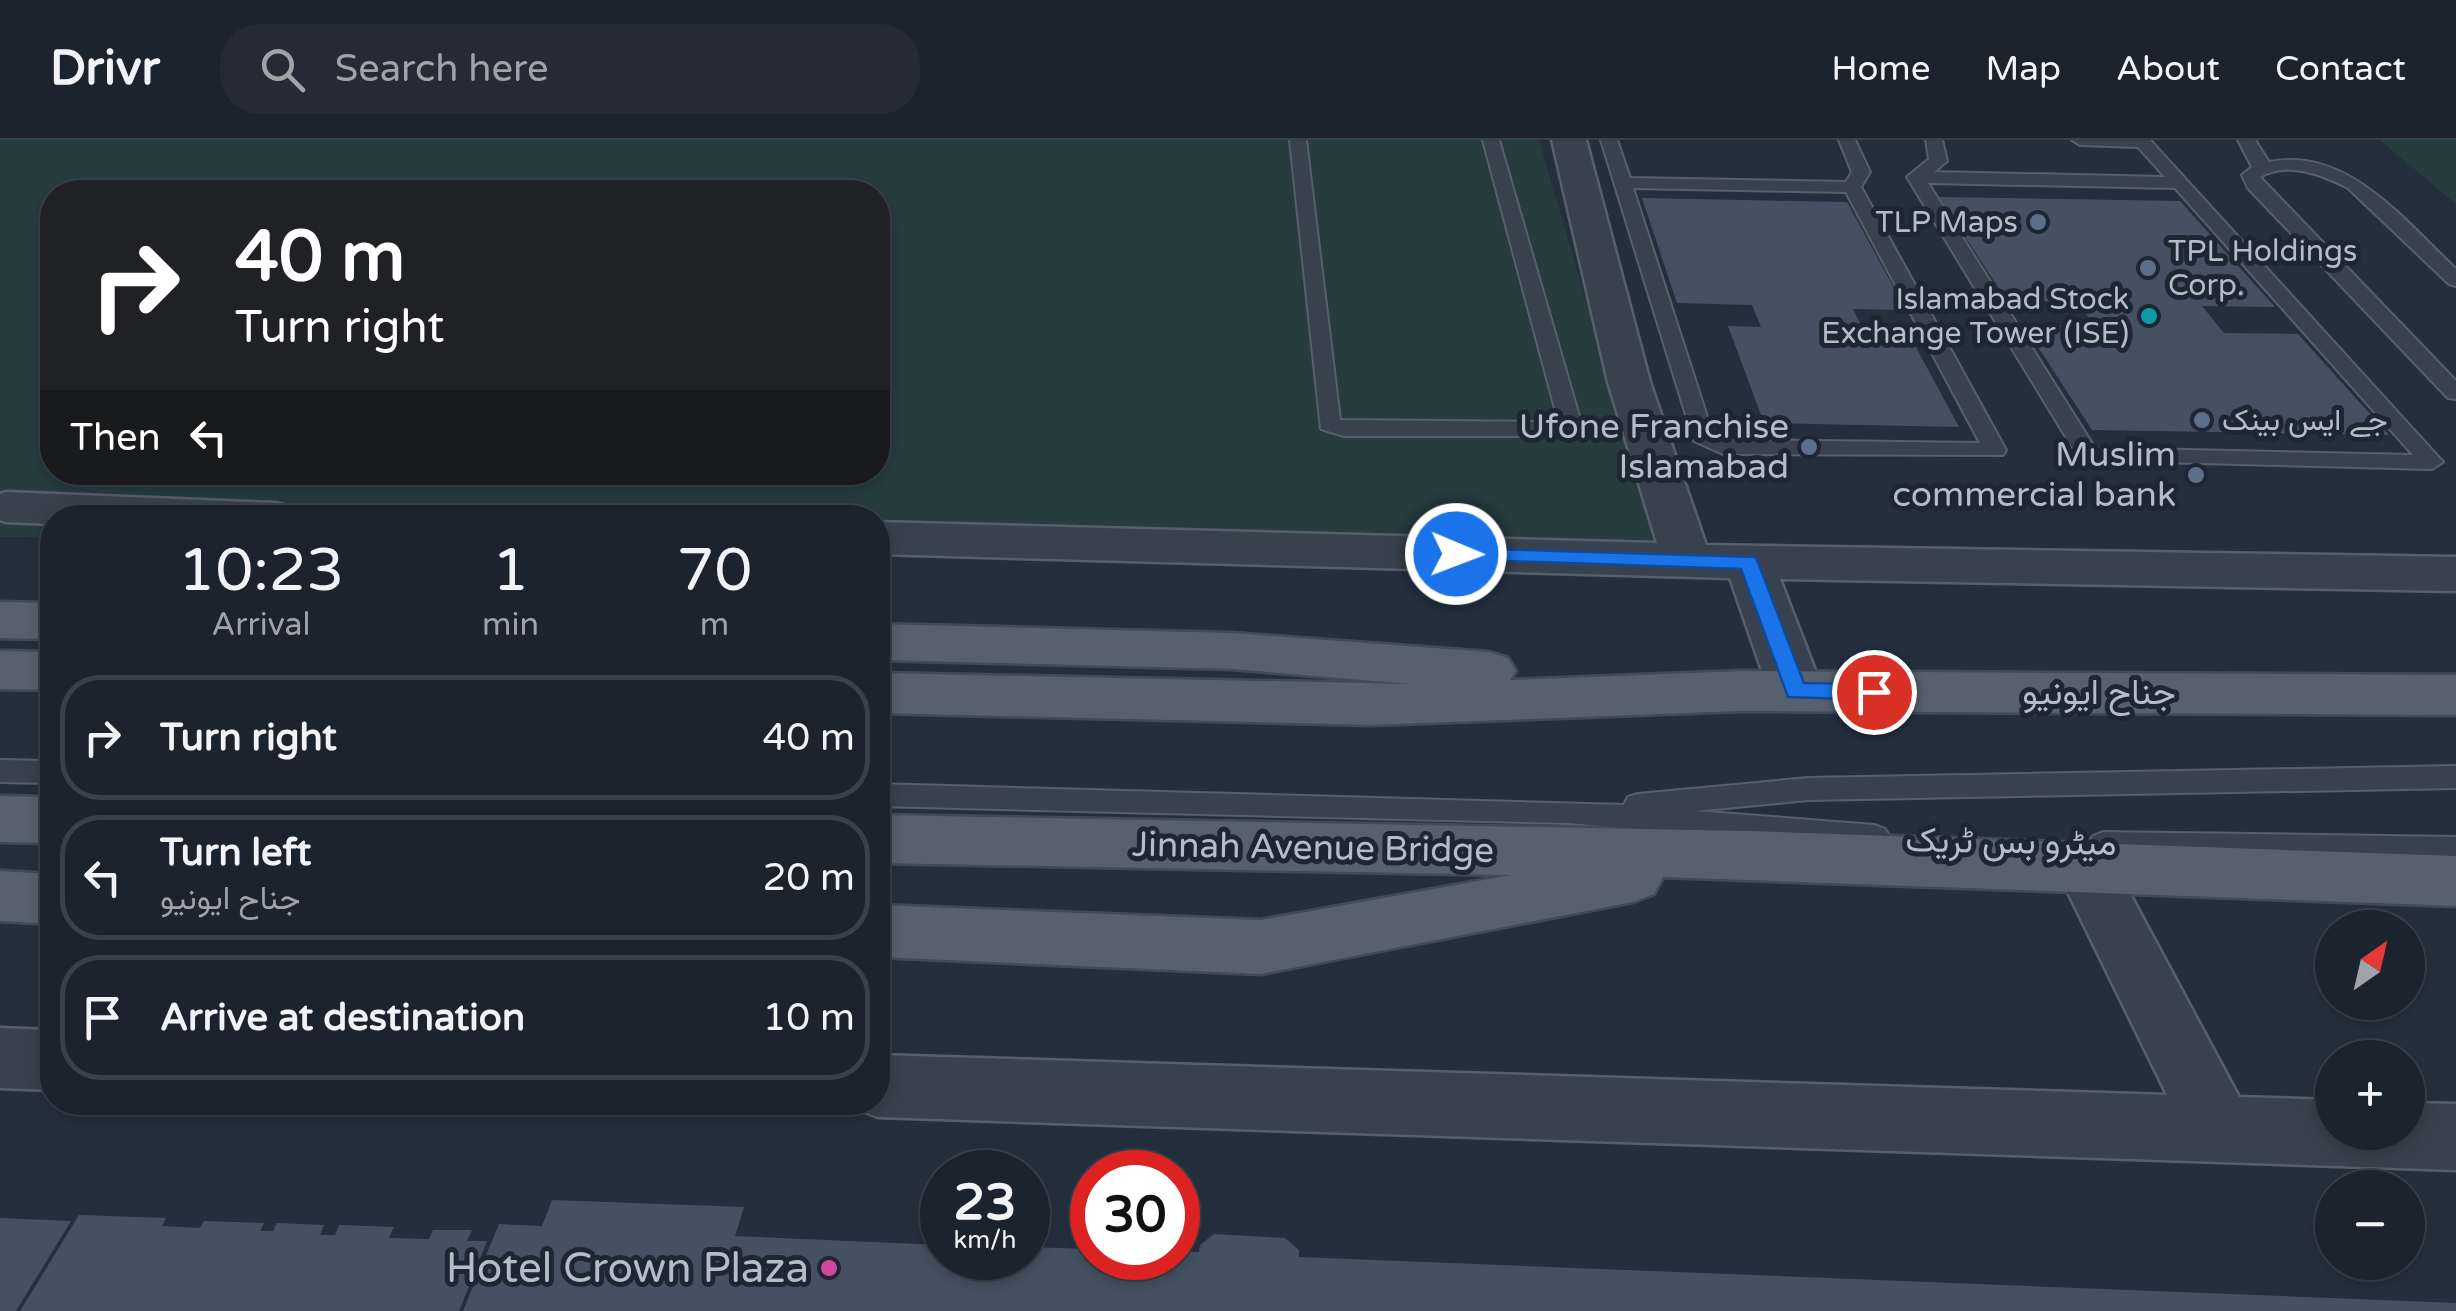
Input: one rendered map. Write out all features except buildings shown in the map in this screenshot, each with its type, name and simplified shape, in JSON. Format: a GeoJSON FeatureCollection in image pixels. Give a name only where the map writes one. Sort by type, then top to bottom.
{"type":"FeatureCollection","features":[{"type":"Feature","properties":{"kind":"main road"},"geometry":{"type":"LineString","coordinates":[[0,620],[40,621]]}},
{"type":"Feature","properties":{"kind":"main road"},"geometry":{"type":"LineString","coordinates":[[890,642],[1232,650],[1742,690]]}},
{"type":"Feature","properties":{"kind":"main road"},"geometry":{"type":"LineString","coordinates":[[0,670],[40,671]]}},
{"type":"Feature","properties":{"kind":"main road","name":"جناح ایونیو"},"geometry":{"type":"LineString","coordinates":[[1742,690],[2456,695]]}},
{"type":"Feature","properties":{"kind":"main road"},"geometry":{"type":"LineString","coordinates":[[890,692],[1371,706],[1742,690]]}},
{"type":"Feature","properties":{"kind":"main road"},"geometry":{"type":"LineString","coordinates":[[0,819],[40,820]]}},
{"type":"Feature","properties":{"kind":"main road","name":"Jinnah Avenue Bridge"},"geometry":{"type":"LineString","coordinates":[[890,839],[1750,856]]}},
{"type":"Feature","properties":{"kind":"main road"},"geometry":{"type":"LineString","coordinates":[[890,931],[1261,946],[1750,856],[2456,882]]}},
{"type":"Feature","properties":{"kind":"main road"},"geometry":{"type":"LineString","coordinates":[[0,896],[40,898]]}},
{"type":"Feature","properties":{"kind":"street"},"geometry":{"type":"LineString","coordinates":[[1569,140],[1630,382],[1687,561]]}},
{"type":"Feature","properties":{"kind":"street"},"geometry":{"type":"LineString","coordinates":[[6,507],[40,508]]}},
{"type":"Feature","properties":{"kind":"street"},"geometry":{"type":"LineString","coordinates":[[890,538],[1687,561],[2456,574]]}},
{"type":"Feature","properties":{"kind":"street"},"geometry":{"type":"LineString","coordinates":[[1749,562],[1796,691]]}},
{"type":"Feature","properties":{"kind":"street"},"geometry":{"type":"LineString","coordinates":[[2086,868],[2220,1130]]}},
{"type":"Feature","properties":{"kind":"street"},"geometry":{"type":"LineString","coordinates":[[0,1058],[40,1060]]}},
{"type":"Feature","properties":{"kind":"street"},"geometry":{"type":"LineString","coordinates":[[890,1086],[2456,1137]]}},
{"type":"Feature","properties":{"kind":"lane"},"geometry":{"type":"LineString","coordinates":[[1298,140],[1329,424],[1344,429],[1543,429],[1561,425],[1568,416],[1491,140]]}},
{"type":"Feature","properties":{"kind":"lane"},"geometry":{"type":"LineString","coordinates":[[1609,140],[1702,436],[1724,447],[1995,450],[1852,186]]}},
{"type":"Feature","properties":{"kind":"lane"},"geometry":{"type":"LineString","coordinates":[[1847,140],[1861,172],[1852,186]]}},
{"type":"Feature","properties":{"kind":"lane"},"geometry":{"type":"LineString","coordinates":[[1916,177],[1938,161],[1934,140]]}},
{"type":"Feature","properties":{"kind":"lane"},"geometry":{"type":"LineString","coordinates":[[1916,177],[2088,455],[2432,462],[2142,141],[2080,140]]}},
{"type":"Feature","properties":{"kind":"lane"},"geometry":{"type":"LineString","coordinates":[[2246,140],[2260,159],[2261,167]]}},
{"type":"Feature","properties":{"kind":"lane"},"geometry":{"type":"LineString","coordinates":[[2456,280],[2354,184],[2300,167],[2261,167],[2251,174],[2254,184],[2456,393]]}},
{"type":"Feature","properties":{"kind":"lane"},"geometry":{"type":"LineString","coordinates":[[1916,177],[2178,183]]}},
{"type":"Feature","properties":{"kind":"lane"},"geometry":{"type":"LineString","coordinates":[[1622,182],[1852,186]]}},
{"type":"Feature","properties":{"kind":"lane"},"geometry":{"type":"LineString","coordinates":[[0,771],[40,772]]}},
{"type":"Feature","properties":{"kind":"lane","name":"میٹرو بس ٹریک"},"geometry":{"type":"LineString","coordinates":[[1567,812],[1808,789],[2456,777]]}},
{"type":"Feature","properties":{"kind":"lane","name":"میٹرو بس ٹریک"},"geometry":{"type":"LineString","coordinates":[[890,794],[1567,812],[1934,842],[2456,849]]}},
{"type":"Feature","properties":{"kind":"green space"},"geometry":{"type":"Polygon","coordinates":[[[0,140],[1539,140],[1659,549],[890,543],[890,505],[40,505],[40,537],[0,537],[0,140]]]}},
{"type":"Feature","properties":{"kind":"green space"},"geometry":{"type":"Polygon","coordinates":[[[2380,140],[2456,140],[2456,204],[2380,140]]]}},
{"type":"Feature","properties":{"kind":"place","name":"TLP Maps"},"geometry":{"type":"Point","coordinates":[2038,222]}},
{"type":"Feature","properties":{"kind":"place","name":"TPL Holdings Corp."},"geometry":{"type":"Point","coordinates":[2148,268]}},
{"type":"Feature","properties":{"kind":"place","name":"Islamabad Stock Exchange Tower (ISE)"},"geometry":{"type":"Point","coordinates":[2149,316]}},
{"type":"Feature","properties":{"kind":"place","name":"جے ایس بینک"},"geometry":{"type":"Point","coordinates":[2202,420]}},
{"type":"Feature","properties":{"kind":"place","name":"Ufone Franchise Islamabad"},"geometry":{"type":"Point","coordinates":[1809,447]}},
{"type":"Feature","properties":{"kind":"place","name":"Muslim commercial bank"},"geometry":{"type":"Point","coordinates":[2196,475]}},
{"type":"Feature","properties":{"kind":"place","name":"Hotel Crown Plaza"},"geometry":{"type":"Point","coordinates":[829,1268]}},
{"type":"Feature","properties":{"kind":"route"},"geometry":{"type":"LineString","coordinates":[[1456,554],[1749,562],[1796,691],[1874,692]]}}]}
